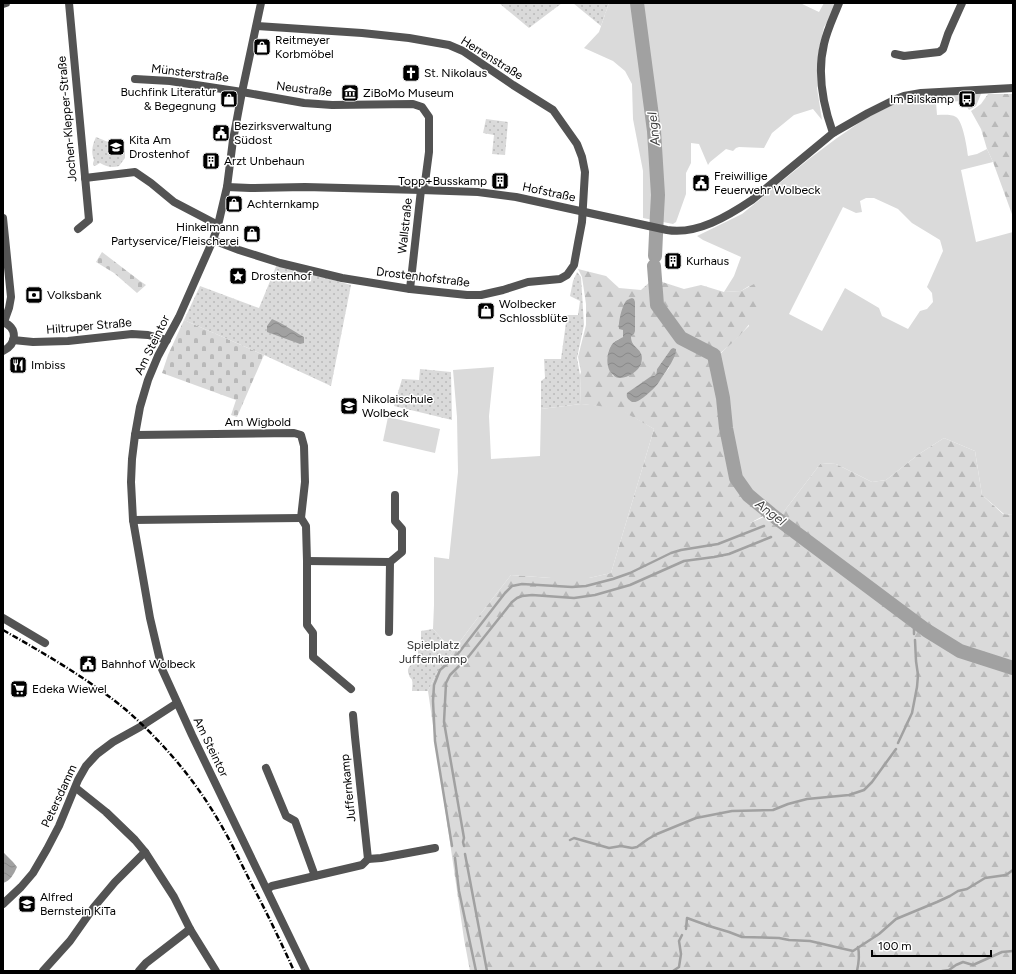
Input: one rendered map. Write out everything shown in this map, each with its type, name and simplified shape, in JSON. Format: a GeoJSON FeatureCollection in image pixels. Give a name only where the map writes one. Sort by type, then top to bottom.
{"type":"FeatureCollection","features":[{"type":"Feature","properties":{"kind":"street","name":"Jochen-Klepper-Straße"},"geometry":{"type":"LineString","coordinates":[[69,3],[89,220],[78,229]]}},
{"type":"Feature","properties":{"kind":"street","name":"Münsterstraße"},"geometry":{"type":"LineString","coordinates":[[228,187],[233,140],[261,3]]}},
{"type":"Feature","properties":{"kind":"street"},"geometry":{"type":"LineString","coordinates":[[833,133],[825,107],[821,73],[824,42],[839,3]]}},
{"type":"Feature","properties":{"kind":"street"},"geometry":{"type":"LineString","coordinates":[[895,54],[904,56],[939,52],[943,49],[962,3]]}},
{"type":"Feature","properties":{"kind":"street","name":"Herrenstraße"},"geometry":{"type":"LineString","coordinates":[[257,26],[402,37],[449,45],[463,51],[553,110],[576,144],[582,157],[585,172],[582,211]]}},
{"type":"Feature","properties":{"kind":"street","name":"Münsterstraße"},"geometry":{"type":"LineString","coordinates":[[135,79],[170,81],[242,92]]}},
{"type":"Feature","properties":{"kind":"street","name":"Hofstraße"},"geometry":{"type":"LineString","coordinates":[[228,187],[250,188],[305,186],[494,194],[516,197],[680,232],[698,228],[715,221],[752,200],[833,133],[896,99],[921,93],[1013,88]]}},
{"type":"Feature","properties":{"kind":"street","name":"Neustraße"},"geometry":{"type":"LineString","coordinates":[[242,92],[304,103],[332,105],[413,104],[422,107],[429,117],[429,152],[422,190]]}},
{"type":"Feature","properties":{"kind":"street"},"geometry":{"type":"LineString","coordinates":[[85,178],[135,172],[174,202],[218,226]]}},
{"type":"Feature","properties":{"kind":"street","name":"Am Steintor"},"geometry":{"type":"LineString","coordinates":[[228,187],[213,240],[179,317],[148,380],[140,408],[132,459],[131,482],[133,520],[150,618],[162,669],[229,813],[306,971]]}},
{"type":"Feature","properties":{"kind":"street","name":"Wallstraße"},"geometry":{"type":"LineString","coordinates":[[410,289],[422,190]]}},
{"type":"Feature","properties":{"kind":"street","name":"Drostenhofstraße"},"geometry":{"type":"LineString","coordinates":[[213,240],[280,263],[334,276],[410,289],[481,295],[528,282],[560,279],[567,275],[574,265],[582,222],[582,211]]}},
{"type":"Feature","properties":{"kind":"street"},"geometry":{"type":"LineString","coordinates":[[3,218],[11,297],[4,322],[10,326],[13,333],[13,340],[8,348],[3,351]]}},
{"type":"Feature","properties":{"kind":"street","name":"Hiltruper Straße"},"geometry":{"type":"LineString","coordinates":[[13,340],[33,342],[68,341],[132,334],[148,335],[167,340]]}},
{"type":"Feature","properties":{"kind":"street","name":"Am Wigbold"},"geometry":{"type":"LineString","coordinates":[[135,435],[294,433],[301,435],[304,446],[305,482],[301,518],[306,526],[307,625],[313,633],[313,657],[351,689]]}},
{"type":"Feature","properties":{"kind":"street"},"geometry":{"type":"LineString","coordinates":[[307,561],[390,562],[402,552],[402,529],[395,521],[395,495]]}},
{"type":"Feature","properties":{"kind":"street"},"geometry":{"type":"LineString","coordinates":[[133,520],[301,518]]}},
{"type":"Feature","properties":{"kind":"street"},"geometry":{"type":"LineString","coordinates":[[389,632],[390,562]]}},
{"type":"Feature","properties":{"kind":"street"},"geometry":{"type":"LineString","coordinates":[[3,618],[45,643]]}},
{"type":"Feature","properties":{"kind":"street","name":"Petersdamm"},"geometry":{"type":"LineString","coordinates":[[3,904],[33,873],[59,826],[76,788],[78,780],[86,766],[97,754],[113,742],[140,727],[177,703]]}},
{"type":"Feature","properties":{"kind":"street","name":"Juffernkamp"},"geometry":{"type":"LineString","coordinates":[[353,715],[368,859]]}},
{"type":"Feature","properties":{"kind":"street"},"geometry":{"type":"LineString","coordinates":[[266,768],[286,816],[295,821],[315,876]]}},
{"type":"Feature","properties":{"kind":"street"},"geometry":{"type":"LineString","coordinates":[[76,788],[106,812],[135,840],[145,852],[174,897],[190,929],[216,971]]}},
{"type":"Feature","properties":{"kind":"street"},"geometry":{"type":"LineString","coordinates":[[267,889],[272,886],[362,865],[368,859],[435,848]]}},
{"type":"Feature","properties":{"kind":"street"},"geometry":{"type":"LineString","coordinates":[[43,971],[70,941],[94,907],[145,852]]}},
{"type":"Feature","properties":{"kind":"street"},"geometry":{"type":"LineString","coordinates":[[139,971],[190,929]]}},
{"type":"Feature","properties":{"kind":"green space"},"geometry":{"type":"Polygon","coordinates":[[[499,3],[562,3],[529,28],[499,3]]]}},
{"type":"Feature","properties":{"kind":"green space"},"geometry":{"type":"Polygon","coordinates":[[[573,3],[609,3],[601,26],[573,3]]]}},
{"type":"Feature","properties":{"kind":"green space"},"geometry":{"type":"Polygon","coordinates":[[[609,3],[800,3],[819,12],[824,3],[837,3],[832,15],[824,27],[819,49],[817,88],[822,120],[813,109],[794,115],[772,133],[764,148],[739,147],[733,151],[726,149],[708,165],[699,144],[691,143],[691,163],[686,173],[686,194],[676,222],[673,224],[643,218],[643,171],[633,119],[632,84],[625,71],[613,61],[584,48],[599,32],[609,3]]]}},
{"type":"Feature","properties":{"kind":"green space"},"geometry":{"type":"Polygon","coordinates":[[[980,89],[981,94],[976,106],[969,110],[965,101],[936,102],[937,115],[952,115],[958,119],[964,135],[968,156],[977,154],[987,149],[993,162],[961,170],[976,242],[1013,232],[1013,515],[1004,514],[982,495],[975,451],[944,438],[919,454],[886,480],[872,482],[836,464],[821,463],[782,514],[749,489],[738,469],[730,432],[727,398],[719,355],[749,326],[749,286],[741,291],[724,292],[734,276],[741,257],[697,236],[742,214],[809,159],[869,116],[912,97],[980,89]],[[866,198],[860,201],[862,212],[856,213],[843,207],[789,314],[822,331],[845,288],[879,308],[882,316],[908,329],[920,311],[927,309],[933,302],[932,293],[927,287],[943,251],[940,240],[912,223],[898,209],[874,198],[866,198]]]}},
{"type":"Feature","properties":{"kind":"green space"},"geometry":{"type":"Polygon","coordinates":[[[988,94],[1013,94],[1013,217],[981,129],[971,111],[981,104],[988,94]]]}},
{"type":"Feature","properties":{"kind":"green space"},"geometry":{"type":"Polygon","coordinates":[[[486,119],[508,122],[505,155],[492,154],[494,135],[483,133],[486,119]]]}},
{"type":"Feature","properties":{"kind":"green space"},"geometry":{"type":"Polygon","coordinates":[[[96,137],[125,149],[125,158],[119,166],[110,167],[100,163],[95,166],[93,165],[94,160],[92,149],[96,137]]]}},
{"type":"Feature","properties":{"kind":"green space"},"geometry":{"type":"Polygon","coordinates":[[[102,252],[146,285],[137,293],[114,273],[96,262],[102,252]]]}},
{"type":"Feature","properties":{"kind":"green space"},"geometry":{"type":"Polygon","coordinates":[[[277,264],[351,285],[331,386],[184,320],[200,286],[259,308],[277,264]]]}},
{"type":"Feature","properties":{"kind":"green space"},"geometry":{"type":"Polygon","coordinates":[[[578,269],[606,276],[619,288],[641,290],[653,279],[684,289],[701,285],[724,292],[741,291],[754,284],[759,298],[752,321],[731,344],[712,358],[733,479],[749,499],[767,514],[750,523],[771,514],[782,514],[821,463],[836,464],[872,482],[886,480],[919,454],[944,438],[975,451],[982,495],[1003,514],[1013,515],[1013,971],[470,971],[428,691],[436,674],[511,575],[551,578],[589,578],[611,573],[654,429],[617,408],[581,404],[581,372],[578,357],[586,325],[586,304],[582,277],[578,269]],[[632,298],[627,300],[623,337],[613,343],[608,352],[608,364],[613,376],[641,364],[641,353],[631,341],[631,337],[634,334],[632,298]],[[673,348],[657,369],[656,375],[653,376],[654,387],[669,368],[673,348]]]}},
{"type":"Feature","properties":{"kind":"green space"},"geometry":{"type":"Polygon","coordinates":[[[577,272],[581,277],[584,325],[577,358],[580,375],[581,404],[541,409],[541,381],[545,378],[544,359],[561,359],[567,315],[578,315],[580,301],[570,296],[573,281],[577,272]]]}},
{"type":"Feature","properties":{"kind":"green space"},"geometry":{"type":"Polygon","coordinates":[[[184,320],[264,355],[237,417],[231,415],[236,400],[162,373],[168,355],[184,320]]]}},
{"type":"Feature","properties":{"kind":"green space"},"geometry":{"type":"Polygon","coordinates":[[[494,367],[489,416],[491,459],[540,456],[541,409],[581,404],[617,407],[654,429],[611,573],[589,578],[551,578],[511,575],[453,651],[433,629],[434,557],[449,559],[458,472],[457,417],[453,370],[494,367]]]}},
{"type":"Feature","properties":{"kind":"green space"},"geometry":{"type":"Polygon","coordinates":[[[420,369],[451,372],[452,420],[394,406],[402,379],[419,380],[420,369]]]}},
{"type":"Feature","properties":{"kind":"green space"},"geometry":{"type":"Polygon","coordinates":[[[388,417],[440,429],[435,453],[383,441],[388,417]]]}},
{"type":"Feature","properties":{"kind":"green space","name":"Spielplatz Juffernkamp"},"geometry":{"type":"Polygon","coordinates":[[[433,629],[453,651],[436,674],[428,691],[412,691],[412,680],[409,676],[408,670],[412,664],[420,664],[421,660],[418,655],[418,650],[421,640],[421,631],[433,629]]]}},
{"type":"Feature","properties":{"kind":"water"},"geometry":{"type":"Polygon","coordinates":[[[632,298],[635,302],[635,331],[631,337],[633,344],[642,355],[642,359],[641,364],[633,374],[620,378],[616,377],[610,372],[607,359],[609,350],[613,343],[623,337],[623,330],[619,329],[619,322],[623,306],[628,299],[632,298]]]}},
{"type":"Feature","properties":{"kind":"water"},"geometry":{"type":"Polygon","coordinates":[[[272,319],[304,337],[304,343],[300,344],[267,332],[267,326],[272,319]]]}},
{"type":"Feature","properties":{"kind":"water"},"geometry":{"type":"Polygon","coordinates":[[[673,348],[676,349],[676,352],[670,366],[653,389],[638,401],[632,402],[629,400],[627,393],[650,377],[656,375],[657,369],[673,348]]]}},
{"type":"Feature","properties":{"kind":"water"},"geometry":{"type":"Polygon","coordinates":[[[3,852],[17,867],[12,877],[3,883],[3,852]]]}},
{"type":"Feature","properties":{"kind":"waterway","name":"Angel"},"geometry":{"type":"LineString","coordinates":[[637,3],[654,131],[658,195],[655,256]]}},
{"type":"Feature","properties":{"kind":"waterway","name":"Angel"},"geometry":{"type":"LineString","coordinates":[[654,266],[657,305],[681,338],[714,355],[723,398],[726,428],[736,478],[748,495],[771,514],[926,630],[960,651],[1013,668]]}},
{"type":"Feature","properties":{"kind":"waterway","name":"Angel"},"geometry":{"type":"LineString","coordinates":[[773,522],[777,519]]}},
{"type":"Feature","properties":{"kind":"waterway"},"geometry":{"type":"LineString","coordinates":[[452,846],[435,741],[433,701],[434,685],[440,670],[457,655],[505,593],[512,586],[522,584],[572,587],[586,586],[630,573],[671,553],[718,544],[764,526]]}},
{"type":"Feature","properties":{"kind":"waterway","name":"Angel"},"geometry":{"type":"LineString","coordinates":[[785,532],[790,528]]}},
{"type":"Feature","properties":{"kind":"waterway"},"geometry":{"type":"LineString","coordinates":[[464,846],[464,838],[444,722],[446,683],[450,675],[469,656],[512,602],[522,596],[532,595],[574,598],[595,595],[630,585],[684,561],[729,554],[771,537]]}},
{"type":"Feature","properties":{"kind":"waterway"},"geometry":{"type":"LineString","coordinates":[[914,634],[914,628],[917,623]]}},
{"type":"Feature","properties":{"kind":"waterway"},"geometry":{"type":"LineString","coordinates":[[898,743],[912,713],[917,687],[918,675],[915,640]]}},
{"type":"Feature","properties":{"kind":"waterway"},"geometry":{"type":"LineString","coordinates":[[570,840],[574,838],[609,848],[621,846],[632,848],[637,847],[657,834],[696,818],[732,811],[773,810],[807,799],[849,795],[864,790],[872,782],[896,749]]}},
{"type":"Feature","properties":{"kind":"waterway"},"geometry":{"type":"LineString","coordinates":[[465,854],[487,971]]}},
{"type":"Feature","properties":{"kind":"waterway"},"geometry":{"type":"LineString","coordinates":[[455,858],[459,891],[476,971]]}},
{"type":"Feature","properties":{"kind":"waterway"},"geometry":{"type":"LineString","coordinates":[[686,929],[687,918],[742,937],[810,941],[853,951],[879,934],[896,919],[937,902],[958,891],[967,889],[985,878],[1006,875],[1013,870]]}},
{"type":"Feature","properties":{"kind":"waterway"},"geometry":{"type":"LineString","coordinates":[[673,971],[679,967],[681,954],[679,941],[682,935]]}},
{"type":"Feature","properties":{"kind":"waterway"},"geometry":{"type":"LineString","coordinates":[[857,971],[859,959],[858,947]]}},
{"type":"Feature","properties":{"kind":"waterway"},"geometry":{"type":"LineString","coordinates":[[942,971],[949,970],[963,962],[973,965],[1002,952],[1013,951]]}},
{"type":"Feature","properties":{"kind":"railway"},"geometry":{"type":"LineString","coordinates":[[3,630],[66,667],[111,698],[153,735],[178,763],[201,793],[225,831],[267,913],[294,971]]}},
{"type":"Feature","properties":{"kind":"place","name":"Reitmeyer Korbmöbel"},"geometry":{"type":"Point","coordinates":[262,47]}},
{"type":"Feature","properties":{"kind":"place","name":"St. Nikolaus"},"geometry":{"type":"Point","coordinates":[411,73]}},
{"type":"Feature","properties":{"kind":"place","name":"ZiBoMo Museum"},"geometry":{"type":"Point","coordinates":[350,93]}},
{"type":"Feature","properties":{"kind":"place","name":"Buchfink Literatur & Begegnung"},"geometry":{"type":"Point","coordinates":[229,99]}},
{"type":"Feature","properties":{"kind":"place","name":"Im Bilskamp"},"geometry":{"type":"Point","coordinates":[967,99]}},
{"type":"Feature","properties":{"kind":"place","name":"Bezirksverwaltung Südost"},"geometry":{"type":"Point","coordinates":[221,133]}},
{"type":"Feature","properties":{"kind":"place","name":"Kita Am Drostenhof"},"geometry":{"type":"Point","coordinates":[116,147]}},
{"type":"Feature","properties":{"kind":"place","name":"Arzt Unbehaun"},"geometry":{"type":"Point","coordinates":[211,161]}},
{"type":"Feature","properties":{"kind":"place","name":"Topp+Busskamp"},"geometry":{"type":"Point","coordinates":[500,181]}},
{"type":"Feature","properties":{"kind":"place","name":"Freiwillige Feuerwehr Wolbeck"},"geometry":{"type":"Point","coordinates":[701,183]}},
{"type":"Feature","properties":{"kind":"place","name":"Achternkamp"},"geometry":{"type":"Point","coordinates":[234,204]}},
{"type":"Feature","properties":{"kind":"place","name":"Hinkelmann Partyservice/Fleischerei"},"geometry":{"type":"Point","coordinates":[252,234]}},
{"type":"Feature","properties":{"kind":"place","name":"Kurhaus"},"geometry":{"type":"Point","coordinates":[673,261]}},
{"type":"Feature","properties":{"kind":"place","name":"Drostenhof"},"geometry":{"type":"Point","coordinates":[238,276]}},
{"type":"Feature","properties":{"kind":"place","name":"Volksbank"},"geometry":{"type":"Point","coordinates":[34,295]}},
{"type":"Feature","properties":{"kind":"place","name":"Wolbecker Schlossblüte"},"geometry":{"type":"Point","coordinates":[486,311]}},
{"type":"Feature","properties":{"kind":"place","name":"Imbiss"},"geometry":{"type":"Point","coordinates":[18,365]}},
{"type":"Feature","properties":{"kind":"place","name":"Nikolaischule Wolbeck"},"geometry":{"type":"Point","coordinates":[349,406]}},
{"type":"Feature","properties":{"kind":"place","name":"Bahnhof Wolbeck"},"geometry":{"type":"Point","coordinates":[88,664]}},
{"type":"Feature","properties":{"kind":"place","name":"Edeka Wiewel"},"geometry":{"type":"Point","coordinates":[19,689]}},
{"type":"Feature","properties":{"kind":"place","name":"Alfred Bernstein KiTa"},"geometry":{"type":"Point","coordinates":[27,904]}}]}
